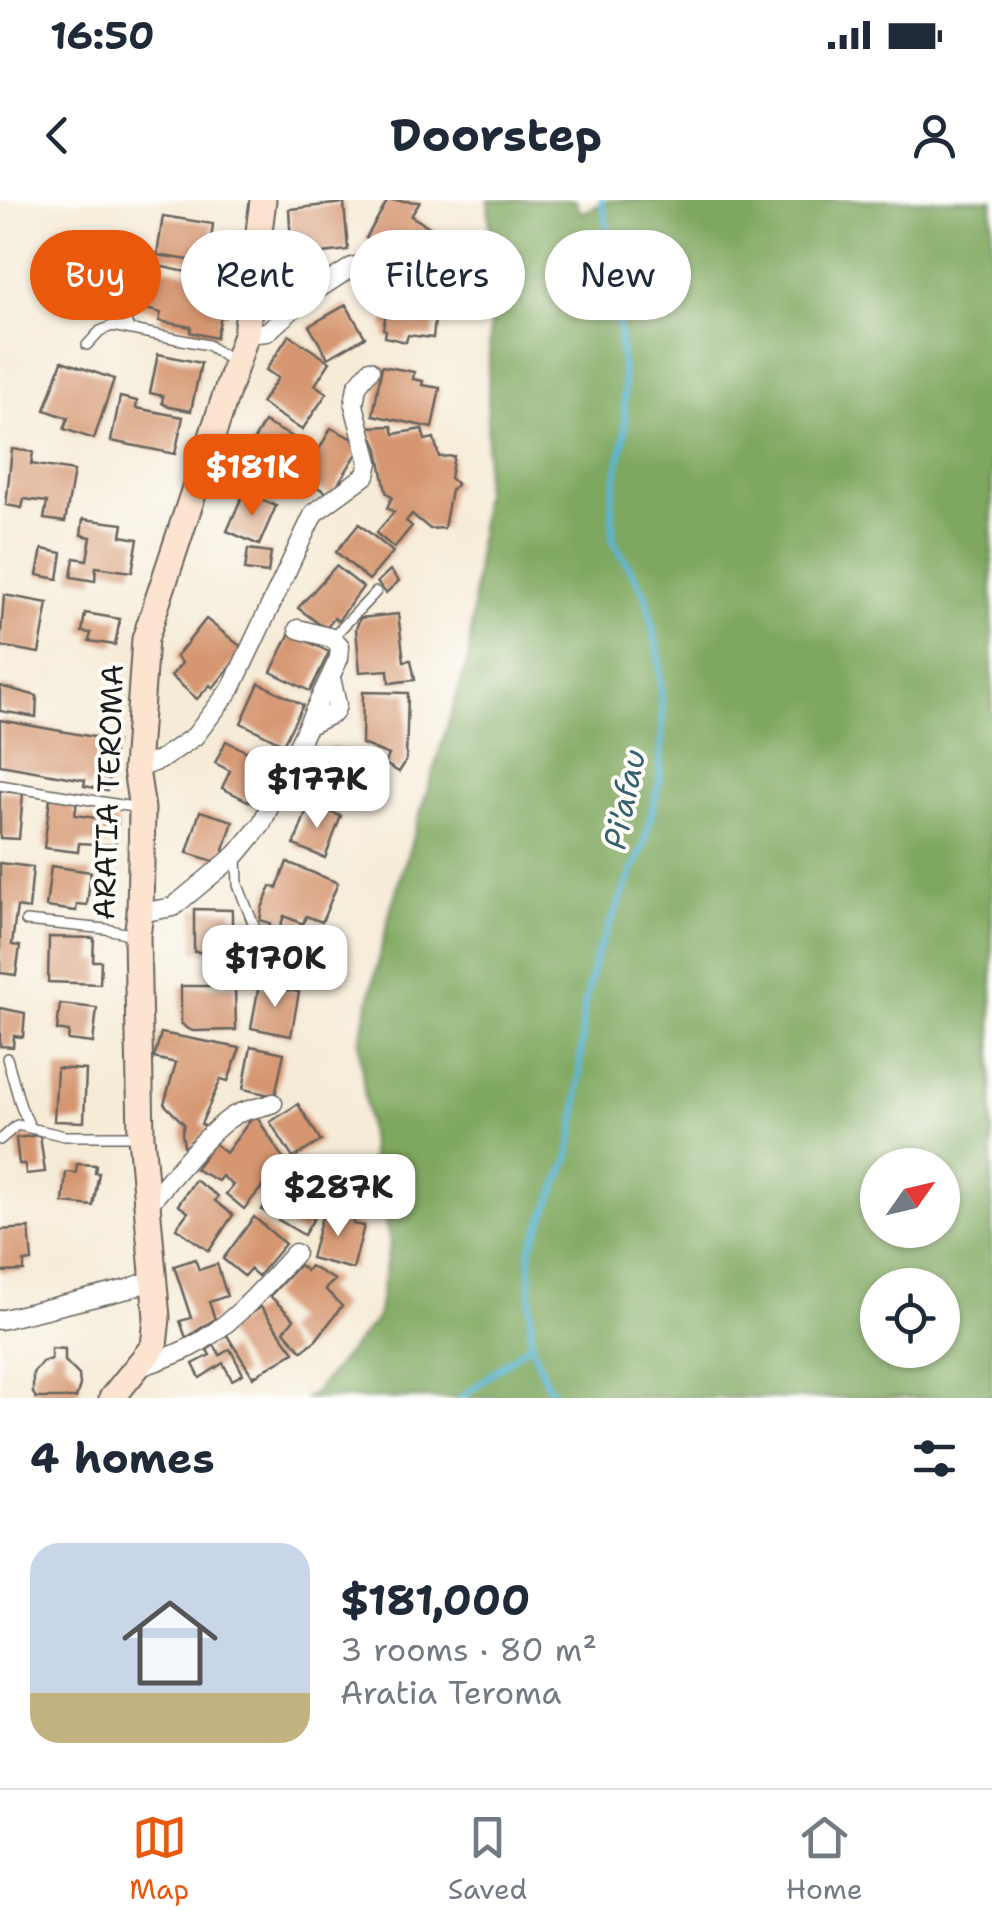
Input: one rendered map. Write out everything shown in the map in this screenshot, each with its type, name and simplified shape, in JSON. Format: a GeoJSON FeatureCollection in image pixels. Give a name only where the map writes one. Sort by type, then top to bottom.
{"type":"FeatureCollection","features":[{"type":"Feature","properties":{"kind":"main road","name":"ARATIA TEROMA"},"geometry":{"type":"LineString","coordinates":[[112,1398],[154,1346],[157,1318],[141,1136],[138,924],[142,809],[136,769],[145,639],[246,334],[263,200]]}},
{"type":"Feature","properties":{"kind":"street"},"geometry":{"type":"LineString","coordinates":[[246,334],[267,332],[306,296],[350,268]]}},
{"type":"Feature","properties":{"kind":"street"},"geometry":{"type":"LineString","coordinates":[[136,769],[160,760],[195,736],[232,687],[314,512],[366,475],[369,462],[354,406],[357,386],[370,370]]}},
{"type":"Feature","properties":{"kind":"street"},"geometry":{"type":"LineString","coordinates":[[138,924],[173,907],[237,854],[260,825],[340,658],[340,646],[332,638],[298,630]]}},
{"type":"Feature","properties":{"kind":"street"},"geometry":{"type":"LineString","coordinates":[[146,1208],[220,1126],[238,1114],[273,1103]]}},
{"type":"Feature","properties":{"kind":"street"},"geometry":{"type":"LineString","coordinates":[[132,1370],[190,1348],[215,1331],[295,1253]]}},
{"type":"Feature","properties":{"kind":"street"},"geometry":{"type":"LineString","coordinates":[[0,1320],[154,1279]]}},
{"type":"Feature","properties":{"kind":"lane"},"geometry":{"type":"LineString","coordinates":[[126,320],[128,328]]}},
{"type":"Feature","properties":{"kind":"lane"},"geometry":{"type":"LineString","coordinates":[[87,346],[100,331],[112,326],[128,328],[208,345],[237,365]]}},
{"type":"Feature","properties":{"kind":"lane"},"geometry":{"type":"LineString","coordinates":[[332,638],[376,592]]}},
{"type":"Feature","properties":{"kind":"lane"},"geometry":{"type":"LineString","coordinates":[[0,785],[142,809]]}},
{"type":"Feature","properties":{"kind":"lane"},"geometry":{"type":"LineString","coordinates":[[237,854],[238,885],[256,931]]}},
{"type":"Feature","properties":{"kind":"lane","name":"ARATIA TEROMA"},"geometry":{"type":"LineString","coordinates":[[26,920],[106,929],[138,924]]}},
{"type":"Feature","properties":{"kind":"lane"},"geometry":{"type":"LineString","coordinates":[[7,1058],[20,1106],[30,1126]]}},
{"type":"Feature","properties":{"kind":"lane"},"geometry":{"type":"LineString","coordinates":[[0,1140],[17,1125],[64,1136],[141,1136]]}},
{"type":"Feature","properties":{"kind":"green space"},"geometry":{"type":"Polygon","coordinates":[[[488,200],[575,200],[581,213],[610,200],[992,200],[992,1398],[304,1398],[312,1395],[377,1318],[390,1242],[372,1164],[359,1043],[391,908],[469,656],[487,446],[490,320],[525,320],[525,230],[490,230],[488,200]]]}},
{"type":"Feature","properties":{"kind":"building"},"geometry":{"type":"Polygon","coordinates":[[[388,200],[420,202],[411,216],[435,230],[371,230],[388,200]]]}},
{"type":"Feature","properties":{"kind":"building"},"geometry":{"type":"Polygon","coordinates":[[[344,203],[348,250],[330,252],[330,230],[290,230],[289,209],[344,203]]]}},
{"type":"Feature","properties":{"kind":"building"},"geometry":{"type":"Polygon","coordinates":[[[163,216],[213,224],[212,230],[181,230],[181,259],[161,256],[163,216]]]}},
{"type":"Feature","properties":{"kind":"building"},"geometry":{"type":"Polygon","coordinates":[[[161,267],[181,271],[181,320],[220,320],[216,338],[190,332],[191,327],[159,321],[161,267]]]}},
{"type":"Feature","properties":{"kind":"building"},"geometry":{"type":"Polygon","coordinates":[[[346,305],[350,320],[355,320],[365,337],[328,358],[309,326],[330,320],[330,314],[346,305]]]}},
{"type":"Feature","properties":{"kind":"building"},"geometry":{"type":"Polygon","coordinates":[[[385,320],[435,320],[433,338],[408,335],[406,342],[385,337],[385,320]]]}},
{"type":"Feature","properties":{"kind":"building"},"geometry":{"type":"Polygon","coordinates":[[[289,335],[330,362],[315,385],[327,393],[302,430],[261,403],[278,378],[266,370],[289,335]]]}},
{"type":"Feature","properties":{"kind":"building"},"geometry":{"type":"Polygon","coordinates":[[[158,354],[201,363],[191,411],[169,407],[162,403],[163,396],[150,393],[158,354]]]}},
{"type":"Feature","properties":{"kind":"building"},"geometry":{"type":"Polygon","coordinates":[[[62,361],[114,379],[94,439],[64,429],[68,418],[45,410],[62,361]]]}},
{"type":"Feature","properties":{"kind":"building"},"geometry":{"type":"Polygon","coordinates":[[[382,366],[414,372],[413,379],[423,381],[422,385],[440,388],[432,428],[373,415],[382,366]]]}},
{"type":"Feature","properties":{"kind":"building"},"geometry":{"type":"Polygon","coordinates":[[[120,397],[137,401],[136,408],[183,417],[175,454],[111,441],[120,397]]]}},
{"type":"Feature","properties":{"kind":"building"},"geometry":{"type":"Polygon","coordinates":[[[264,422],[293,437],[272,476],[243,460],[264,422]]]}},
{"type":"Feature","properties":{"kind":"building"},"geometry":{"type":"Polygon","coordinates":[[[392,426],[394,434],[422,429],[425,440],[434,438],[439,457],[454,456],[450,478],[457,484],[451,490],[444,528],[430,529],[412,514],[406,521],[412,526],[394,548],[376,533],[394,512],[387,508],[392,497],[386,492],[378,449],[368,427],[392,426]]]}},
{"type":"Feature","properties":{"kind":"building"},"geometry":{"type":"Polygon","coordinates":[[[331,428],[363,444],[331,495],[303,479],[331,428]]]}},
{"type":"Feature","properties":{"kind":"building"},"geometry":{"type":"Polygon","coordinates":[[[12,449],[33,452],[31,464],[74,471],[65,522],[44,519],[47,502],[24,499],[22,508],[6,505],[12,449]]]}},
{"type":"Feature","properties":{"kind":"building"},"geometry":{"type":"Polygon","coordinates":[[[244,492],[276,506],[259,545],[227,531],[244,492]]]}},
{"type":"Feature","properties":{"kind":"building"},"geometry":{"type":"Polygon","coordinates":[[[83,519],[123,524],[121,536],[138,539],[132,572],[96,567],[95,581],[71,577],[74,558],[87,560],[91,537],[81,535],[83,519]]]}},
{"type":"Feature","properties":{"kind":"building"},"geometry":{"type":"Polygon","coordinates":[[[359,524],[393,552],[369,580],[336,552],[359,524]]]}},
{"type":"Feature","properties":{"kind":"building"},"geometry":{"type":"Polygon","coordinates":[[[42,549],[62,553],[58,579],[37,575],[42,549]]]}},
{"type":"Feature","properties":{"kind":"building"},"geometry":{"type":"Polygon","coordinates":[[[248,549],[271,552],[268,573],[245,570],[248,549]]]}},
{"type":"Feature","properties":{"kind":"building"},"geometry":{"type":"Polygon","coordinates":[[[336,566],[363,587],[338,621],[334,618],[326,629],[298,608],[336,566]]]}},
{"type":"Feature","properties":{"kind":"building"},"geometry":{"type":"Polygon","coordinates":[[[390,570],[399,581],[386,593],[377,582],[390,570]]]}},
{"type":"Feature","properties":{"kind":"building"},"geometry":{"type":"Polygon","coordinates":[[[4,595],[48,603],[39,653],[0,646],[4,595]]]}},
{"type":"Feature","properties":{"kind":"building"},"geometry":{"type":"Polygon","coordinates":[[[85,613],[120,619],[115,645],[89,641],[91,633],[82,632],[85,613]]]}},
{"type":"Feature","properties":{"kind":"building"},"geometry":{"type":"Polygon","coordinates":[[[398,614],[404,661],[411,660],[415,680],[389,683],[388,670],[360,672],[356,629],[360,618],[398,614]]]}},
{"type":"Feature","properties":{"kind":"building"},"geometry":{"type":"Polygon","coordinates":[[[206,619],[244,649],[213,688],[210,685],[197,699],[171,676],[182,663],[176,657],[206,619]]]}},
{"type":"Feature","properties":{"kind":"building"},"geometry":{"type":"Polygon","coordinates":[[[290,633],[329,652],[310,691],[271,672],[290,633]]]}},
{"type":"Feature","properties":{"kind":"building"},"geometry":{"type":"Polygon","coordinates":[[[259,683],[303,705],[283,744],[241,723],[259,683]]]}},
{"type":"Feature","properties":{"kind":"building"},"geometry":{"type":"Polygon","coordinates":[[[0,686],[37,696],[36,717],[0,711],[0,686]]]}},
{"type":"Feature","properties":{"kind":"building"},"geometry":{"type":"Polygon","coordinates":[[[363,692],[408,693],[406,761],[399,772],[385,764],[389,755],[362,744],[363,692]]]}},
{"type":"Feature","properties":{"kind":"building"},"geometry":{"type":"Polygon","coordinates":[[[0,720],[116,741],[107,790],[84,786],[85,780],[0,765],[0,720]]]}},
{"type":"Feature","properties":{"kind":"building"},"geometry":{"type":"Polygon","coordinates":[[[226,741],[277,767],[258,806],[222,788],[230,771],[215,763],[226,741]]]}},
{"type":"Feature","properties":{"kind":"building"},"geometry":{"type":"Polygon","coordinates":[[[332,746],[363,758],[356,777],[374,785],[368,803],[316,787],[332,746]]]}},
{"type":"Feature","properties":{"kind":"building"},"geometry":{"type":"Polygon","coordinates":[[[0,791],[23,793],[19,839],[0,838],[0,791]]]}},
{"type":"Feature","properties":{"kind":"building"},"geometry":{"type":"Polygon","coordinates":[[[50,798],[77,801],[75,815],[118,821],[115,845],[79,843],[78,852],[44,848],[50,798]]]}},
{"type":"Feature","properties":{"kind":"building"},"geometry":{"type":"Polygon","coordinates":[[[309,804],[341,816],[325,858],[294,845],[309,804]]]}},
{"type":"Feature","properties":{"kind":"building"},"geometry":{"type":"Polygon","coordinates":[[[200,811],[233,821],[220,863],[187,853],[200,811]]]}},
{"type":"Feature","properties":{"kind":"building"},"geometry":{"type":"Polygon","coordinates":[[[287,862],[338,883],[322,922],[306,916],[303,924],[284,916],[280,927],[319,936],[314,956],[296,952],[291,973],[260,965],[270,923],[260,920],[262,908],[271,886],[277,888],[287,862]]]}},
{"type":"Feature","properties":{"kind":"building"},"geometry":{"type":"Polygon","coordinates":[[[0,863],[33,867],[29,909],[17,907],[12,945],[20,946],[16,975],[0,973],[0,863]]]}},
{"type":"Feature","properties":{"kind":"building"},"geometry":{"type":"Polygon","coordinates":[[[51,866],[91,872],[87,905],[77,904],[76,911],[46,907],[51,866]]]}},
{"type":"Feature","properties":{"kind":"building"},"geometry":{"type":"Polygon","coordinates":[[[194,909],[232,910],[232,952],[194,952],[194,909]]]}},
{"type":"Feature","properties":{"kind":"building"},"geometry":{"type":"Polygon","coordinates":[[[49,937],[94,938],[93,961],[101,961],[100,984],[48,982],[49,937]]]}},
{"type":"Feature","properties":{"kind":"building"},"geometry":{"type":"Polygon","coordinates":[[[259,985],[299,992],[291,1036],[251,1028],[259,985]]]}},
{"type":"Feature","properties":{"kind":"building"},"geometry":{"type":"Polygon","coordinates":[[[181,986],[235,986],[236,1030],[186,1028],[181,1023],[181,986]]]}},
{"type":"Feature","properties":{"kind":"building"},"geometry":{"type":"Polygon","coordinates":[[[60,1004],[97,1008],[93,1043],[68,1040],[69,1032],[57,1030],[60,1004]]]}},
{"type":"Feature","properties":{"kind":"building"},"geometry":{"type":"Polygon","coordinates":[[[0,1008],[25,1013],[23,1037],[14,1036],[13,1047],[0,1046],[0,1008]]]}},
{"type":"Feature","properties":{"kind":"building"},"geometry":{"type":"Polygon","coordinates":[[[161,1033],[240,1048],[228,1081],[221,1079],[201,1124],[208,1128],[189,1150],[184,1146],[184,1124],[164,1104],[176,1063],[154,1058],[161,1033]]]}},
{"type":"Feature","properties":{"kind":"building"},"geometry":{"type":"Polygon","coordinates":[[[251,1046],[284,1053],[275,1096],[243,1089],[251,1046]]]}},
{"type":"Feature","properties":{"kind":"building"},"geometry":{"type":"Polygon","coordinates":[[[57,1068],[86,1070],[84,1122],[54,1121],[57,1068]]]}},
{"type":"Feature","properties":{"kind":"building"},"geometry":{"type":"Polygon","coordinates":[[[298,1104],[321,1141],[293,1158],[270,1122],[298,1104]]]}},
{"type":"Feature","properties":{"kind":"building"},"geometry":{"type":"Polygon","coordinates":[[[255,1114],[284,1160],[244,1209],[226,1194],[233,1185],[222,1176],[218,1181],[195,1169],[214,1143],[226,1153],[255,1114]]]}},
{"type":"Feature","properties":{"kind":"building"},"geometry":{"type":"Polygon","coordinates":[[[40,1135],[45,1172],[26,1174],[25,1164],[19,1164],[16,1138],[40,1135]]]}},
{"type":"Feature","properties":{"kind":"building"},"geometry":{"type":"Polygon","coordinates":[[[77,1164],[96,1165],[95,1173],[99,1173],[93,1206],[63,1203],[66,1172],[76,1173],[77,1164]]]}},
{"type":"Feature","properties":{"kind":"building"},"geometry":{"type":"Polygon","coordinates":[[[311,1168],[336,1181],[304,1235],[262,1210],[281,1176],[301,1187],[311,1168]]]}},
{"type":"Feature","properties":{"kind":"building"},"geometry":{"type":"Polygon","coordinates":[[[195,1180],[218,1196],[215,1201],[233,1215],[209,1251],[176,1228],[188,1212],[178,1205],[195,1180]]]}},
{"type":"Feature","properties":{"kind":"building"},"geometry":{"type":"Polygon","coordinates":[[[331,1207],[355,1214],[353,1224],[364,1226],[353,1269],[311,1258],[322,1217],[328,1218],[331,1207]]]}},
{"type":"Feature","properties":{"kind":"building"},"geometry":{"type":"Polygon","coordinates":[[[254,1217],[285,1244],[258,1276],[250,1269],[244,1276],[223,1259],[254,1217]]]}},
{"type":"Feature","properties":{"kind":"building"},"geometry":{"type":"Polygon","coordinates":[[[29,1228],[32,1261],[24,1262],[24,1271],[0,1272],[0,1230],[29,1228]]]}},
{"type":"Feature","properties":{"kind":"building"},"geometry":{"type":"Polygon","coordinates":[[[195,1259],[199,1270],[217,1264],[227,1296],[209,1302],[215,1319],[186,1338],[180,1321],[191,1318],[174,1266],[195,1259]]]}},
{"type":"Feature","properties":{"kind":"building"},"geometry":{"type":"Polygon","coordinates":[[[299,1265],[306,1271],[310,1266],[335,1280],[325,1289],[342,1306],[316,1340],[302,1351],[284,1331],[294,1319],[270,1296],[299,1265]]]}},
{"type":"Feature","properties":{"kind":"building"},"geometry":{"type":"Polygon","coordinates":[[[261,1307],[294,1352],[253,1377],[225,1332],[261,1307]]]}},
{"type":"Feature","properties":{"kind":"building"},"geometry":{"type":"Polygon","coordinates":[[[214,1345],[220,1355],[230,1349],[243,1374],[232,1380],[223,1363],[200,1378],[193,1364],[210,1355],[207,1350],[214,1345]]]}},
{"type":"Feature","properties":{"kind":"building"},"geometry":{"type":"Polygon","coordinates":[[[51,1348],[65,1349],[65,1361],[79,1375],[76,1398],[36,1398],[33,1393],[33,1373],[42,1362],[51,1359],[51,1348]]]}},
{"type":"Feature","properties":{"kind":"waterway","name":"Pi'afau"},"geometry":{"type":"LineString","coordinates":[[557,1398],[545,1380],[531,1343],[530,1249],[569,1159],[577,1113],[584,1007],[596,956],[643,848],[659,783],[663,724],[659,656],[646,595],[613,540],[612,498],[625,434],[624,388],[612,245],[601,200]]}},
{"type":"Feature","properties":{"kind":"waterway"},"geometry":{"type":"LineString","coordinates":[[461,1398],[531,1343]]}}]}
